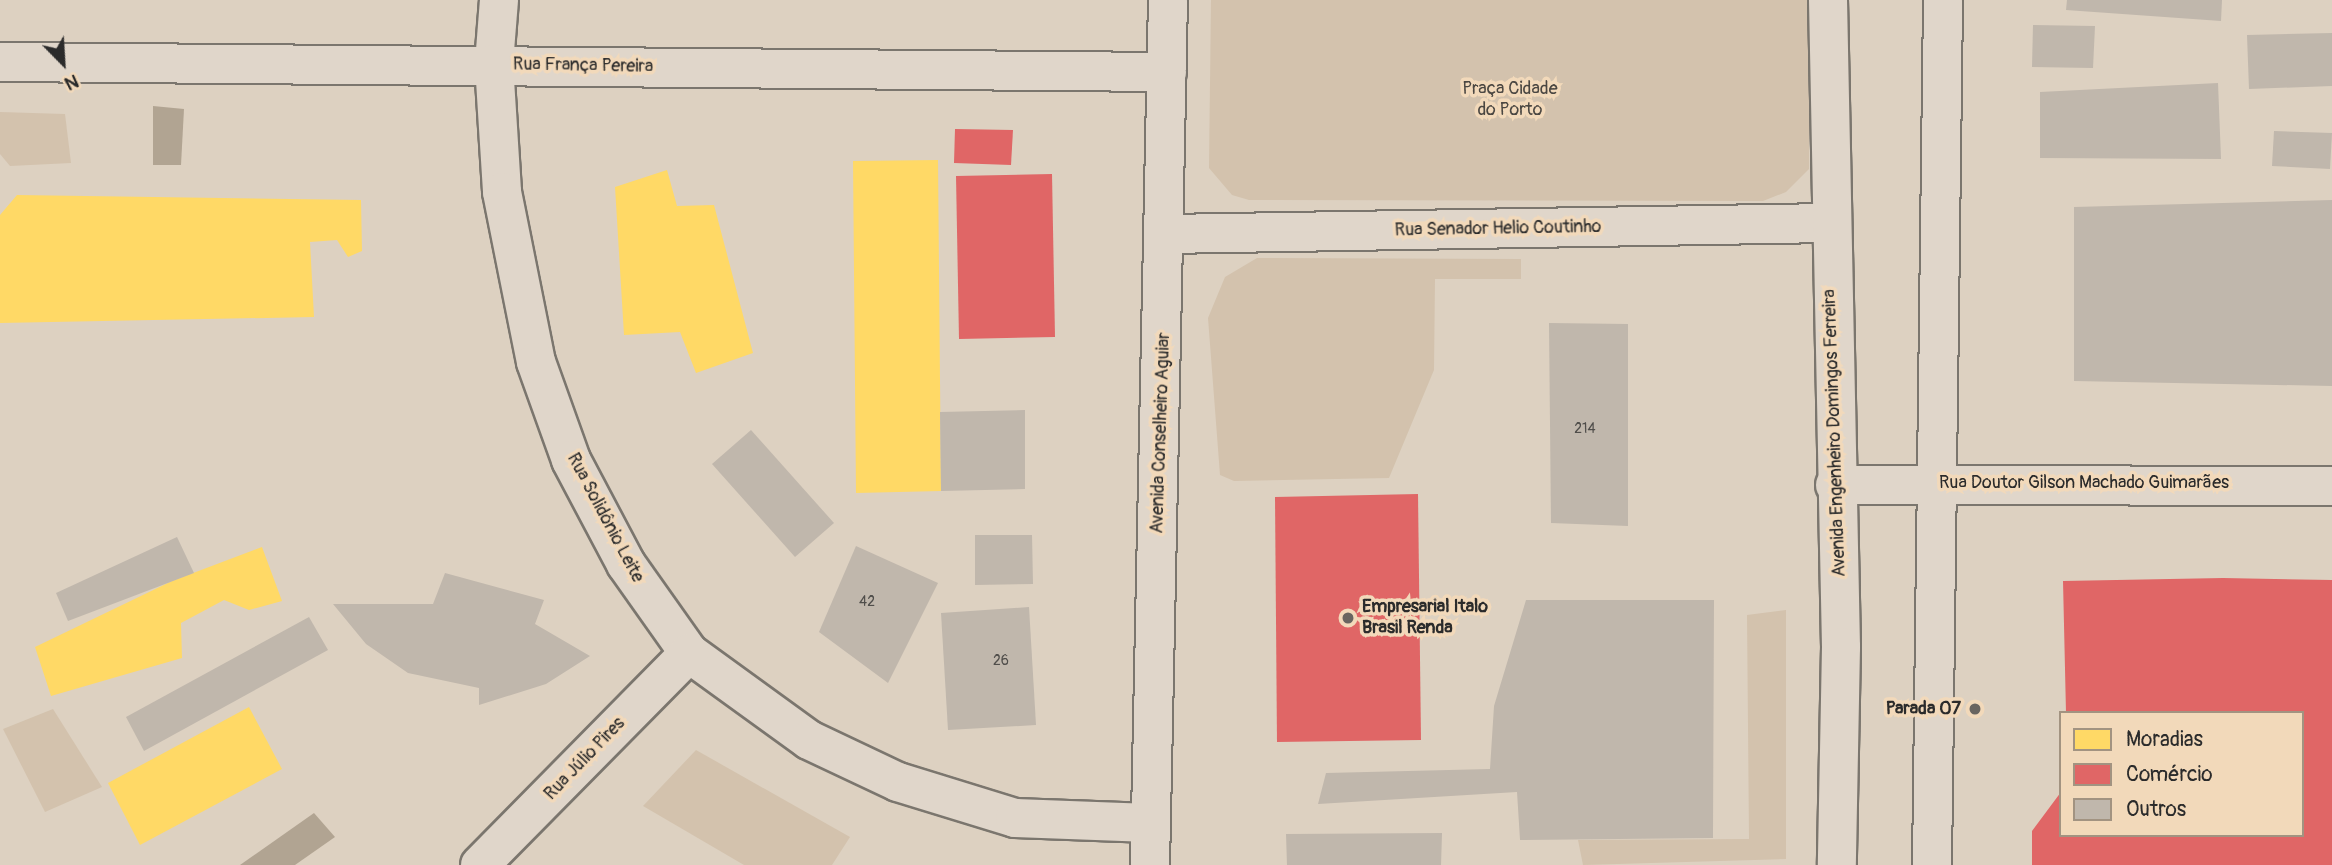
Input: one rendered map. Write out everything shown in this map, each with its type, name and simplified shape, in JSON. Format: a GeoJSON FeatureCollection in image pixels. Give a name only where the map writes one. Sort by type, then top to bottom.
{"type":"FeatureCollection","features":[{"type":"Feature","properties":{"kind":"street","name":"Rua Solidônio Leite"},"geometry":{"type":"LineString","coordinates":[[499,0],[494,64],[502,191],[536,362],[571,460],[626,564],[689,653],[809,740],[898,782],[1015,818],[1150,823]]}},
{"type":"Feature","properties":{"kind":"street","name":"Avenida Conselheiro Aguiar"},"geometry":{"type":"LineString","coordinates":[[1150,865],[1166,234],[1168,0]]}},
{"type":"Feature","properties":{"kind":"street","name":"Avenida Engenheiro Domingos Ferreira"},"geometry":{"type":"LineString","coordinates":[[1828,0],[1829,223],[1841,647],[1837,865]]}},
{"type":"Feature","properties":{"kind":"street"},"geometry":{"type":"LineString","coordinates":[[1931,865],[1934,482],[1943,0]]}},
{"type":"Feature","properties":{"kind":"street","name":"Rua França Pereira"},"geometry":{"type":"LineString","coordinates":[[0,62],[494,64],[1167,72]]}},
{"type":"Feature","properties":{"kind":"street","name":"Rua Senador Helio Coutinho"},"geometry":{"type":"LineString","coordinates":[[1166,234],[1829,223]]}},
{"type":"Feature","properties":{"kind":"street","name":"Rua Doutor Gilson Machado Guimarães"},"geometry":{"type":"LineString","coordinates":[[1835,485],[1934,482],[2332,486]]}},
{"type":"Feature","properties":{"kind":"street","name":"Rua Júlio Pires"},"geometry":{"type":"LineString","coordinates":[[480,865],[689,653]]}},
{"type":"Feature","properties":{"kind":"green space","name":"Praça Cidade do Porto"},"geometry":{"type":"Polygon","coordinates":[[[1211,0],[1809,0],[1809,169],[1786,192],[1763,201],[1249,200],[1232,195],[1209,168],[1211,0]]]}},
{"type":"Feature","properties":{"kind":"green space"},"geometry":{"type":"Polygon","coordinates":[[[0,112],[65,114],[71,163],[10,166],[0,154],[0,112]]]}},
{"type":"Feature","properties":{"kind":"green space"},"geometry":{"type":"Polygon","coordinates":[[[1257,258],[1521,259],[1521,279],[1435,279],[1434,370],[1389,478],[1234,481],[1220,475],[1208,318],[1225,277],[1257,258]]]}},
{"type":"Feature","properties":{"kind":"green space"},"geometry":{"type":"Polygon","coordinates":[[[1786,610],[1786,859],[1583,865],[1578,840],[1749,839],[1747,615],[1786,610]]]}},
{"type":"Feature","properties":{"kind":"green space"},"geometry":{"type":"Polygon","coordinates":[[[53,709],[102,787],[45,812],[3,729],[53,709]]]}},
{"type":"Feature","properties":{"kind":"green space"},"geometry":{"type":"Polygon","coordinates":[[[696,750],[850,837],[832,865],[744,865],[643,806],[696,750]]]}},
{"type":"Feature","properties":{"kind":"shaded area"},"geometry":{"type":"Polygon","coordinates":[[[153,106],[184,109],[181,165],[153,165],[153,106]]]}},
{"type":"Feature","properties":{"kind":"shaded area"},"geometry":{"type":"Polygon","coordinates":[[[314,813],[335,837],[295,865],[240,865],[314,813]]]}},
{"type":"Feature","properties":{"kind":"building: Moradias"},"geometry":{"type":"Polygon","coordinates":[[[938,160],[941,491],[856,493],[853,161],[938,160]]]}},
{"type":"Feature","properties":{"kind":"building: Moradias"},"geometry":{"type":"Polygon","coordinates":[[[667,170],[677,206],[714,205],[753,353],[696,373],[680,332],[624,335],[615,187],[667,170]]]}},
{"type":"Feature","properties":{"kind":"building: Moradias"},"geometry":{"type":"Polygon","coordinates":[[[17,195],[361,200],[362,251],[348,257],[337,240],[310,242],[314,317],[0,323],[0,215],[17,195]]]}},
{"type":"Feature","properties":{"kind":"building: Moradias"},"geometry":{"type":"Polygon","coordinates":[[[262,547],[282,601],[249,610],[224,600],[181,623],[182,658],[51,696],[35,647],[172,581],[262,547]]]}},
{"type":"Feature","properties":{"kind":"building: Moradias"},"geometry":{"type":"Polygon","coordinates":[[[249,707],[282,769],[140,845],[108,783],[249,707]]]}},
{"type":"Feature","properties":{"kind":"building: Comércio"},"geometry":{"type":"Polygon","coordinates":[[[955,129],[1013,130],[1011,165],[954,163],[955,129]]]}},
{"type":"Feature","properties":{"kind":"building: Comércio"},"geometry":{"type":"Polygon","coordinates":[[[1052,174],[1055,337],[959,339],[956,176],[1052,174]]]}},
{"type":"Feature","properties":{"kind":"building: Comércio","name":"Empresarial Italo Brasil Renda"},"geometry":{"type":"Polygon","coordinates":[[[1418,494],[1421,740],[1277,742],[1275,497],[1418,494]]]}},
{"type":"Feature","properties":{"kind":"building: Comércio"},"geometry":{"type":"Polygon","coordinates":[[[2223,578],[2332,580],[2332,865],[2032,865],[2032,831],[2059,795],[2059,837],[2304,837],[2304,711],[2066,711],[2063,581],[2223,578]]]}},
{"type":"Feature","properties":{"kind":"building: Outros"},"geometry":{"type":"Polygon","coordinates":[[[2067,0],[2222,0],[2221,21],[2066,10],[2067,0]]]}},
{"type":"Feature","properties":{"kind":"building: Outros"},"geometry":{"type":"Polygon","coordinates":[[[2033,25],[2095,26],[2093,68],[2032,67],[2033,25]]]}},
{"type":"Feature","properties":{"kind":"building: Outros"},"geometry":{"type":"Polygon","coordinates":[[[2332,33],[2332,86],[2249,89],[2247,35],[2332,33]]]}},
{"type":"Feature","properties":{"kind":"building: Outros"},"geometry":{"type":"Polygon","coordinates":[[[2218,83],[2221,159],[2040,158],[2040,92],[2218,83]]]}},
{"type":"Feature","properties":{"kind":"building: Outros"},"geometry":{"type":"Polygon","coordinates":[[[2274,131],[2332,133],[2330,169],[2272,166],[2274,131]]]}},
{"type":"Feature","properties":{"kind":"building: Outros"},"geometry":{"type":"Polygon","coordinates":[[[2332,200],[2332,386],[2074,381],[2074,207],[2332,200]]]}},
{"type":"Feature","properties":{"kind":"building: Outros"},"geometry":{"type":"Polygon","coordinates":[[[1549,323],[1628,324],[1628,526],[1551,523],[1549,323]]]}},
{"type":"Feature","properties":{"kind":"building: Outros"},"geometry":{"type":"Polygon","coordinates":[[[1025,410],[1025,489],[941,491],[940,412],[1025,410]]]}},
{"type":"Feature","properties":{"kind":"building: Outros"},"geometry":{"type":"Polygon","coordinates":[[[751,430],[834,523],[795,557],[712,464],[751,430]]]}},
{"type":"Feature","properties":{"kind":"building: Outros"},"geometry":{"type":"Polygon","coordinates":[[[975,535],[1032,535],[1033,584],[975,585],[975,535]]]}},
{"type":"Feature","properties":{"kind":"building: Outros"},"geometry":{"type":"Polygon","coordinates":[[[177,537],[194,573],[68,621],[56,593],[177,537]]]}},
{"type":"Feature","properties":{"kind":"building: Outros"},"geometry":{"type":"Polygon","coordinates":[[[856,546],[938,583],[888,683],[819,632],[856,546]]]}},
{"type":"Feature","properties":{"kind":"building: Outros"},"geometry":{"type":"Polygon","coordinates":[[[445,573],[544,600],[535,624],[590,656],[546,684],[479,705],[479,688],[408,673],[366,644],[333,604],[433,604],[445,573]]]}},
{"type":"Feature","properties":{"kind":"building: Outros"},"geometry":{"type":"Polygon","coordinates":[[[1526,600],[1714,600],[1713,838],[1520,840],[1517,792],[1318,804],[1326,773],[1490,769],[1494,706],[1526,600]]]}},
{"type":"Feature","properties":{"kind":"building: Outros"},"geometry":{"type":"Polygon","coordinates":[[[1029,607],[1036,725],[948,730],[941,613],[1029,607]]]}},
{"type":"Feature","properties":{"kind":"building: Outros"},"geometry":{"type":"Polygon","coordinates":[[[309,617],[328,650],[144,751],[126,717],[309,617]]]}},
{"type":"Feature","properties":{"kind":"building: Outros"},"geometry":{"type":"Polygon","coordinates":[[[1442,833],[1441,865],[1287,865],[1286,834],[1442,833]]]}},
{"type":"Feature","properties":{"kind":"place","name":"Empresarial Italo Brasil Renda"},"geometry":{"type":"Point","coordinates":[1348,618]}},
{"type":"Feature","properties":{"kind":"place","name":"Parada 07"},"geometry":{"type":"Point","coordinates":[1975,709]}}]}
